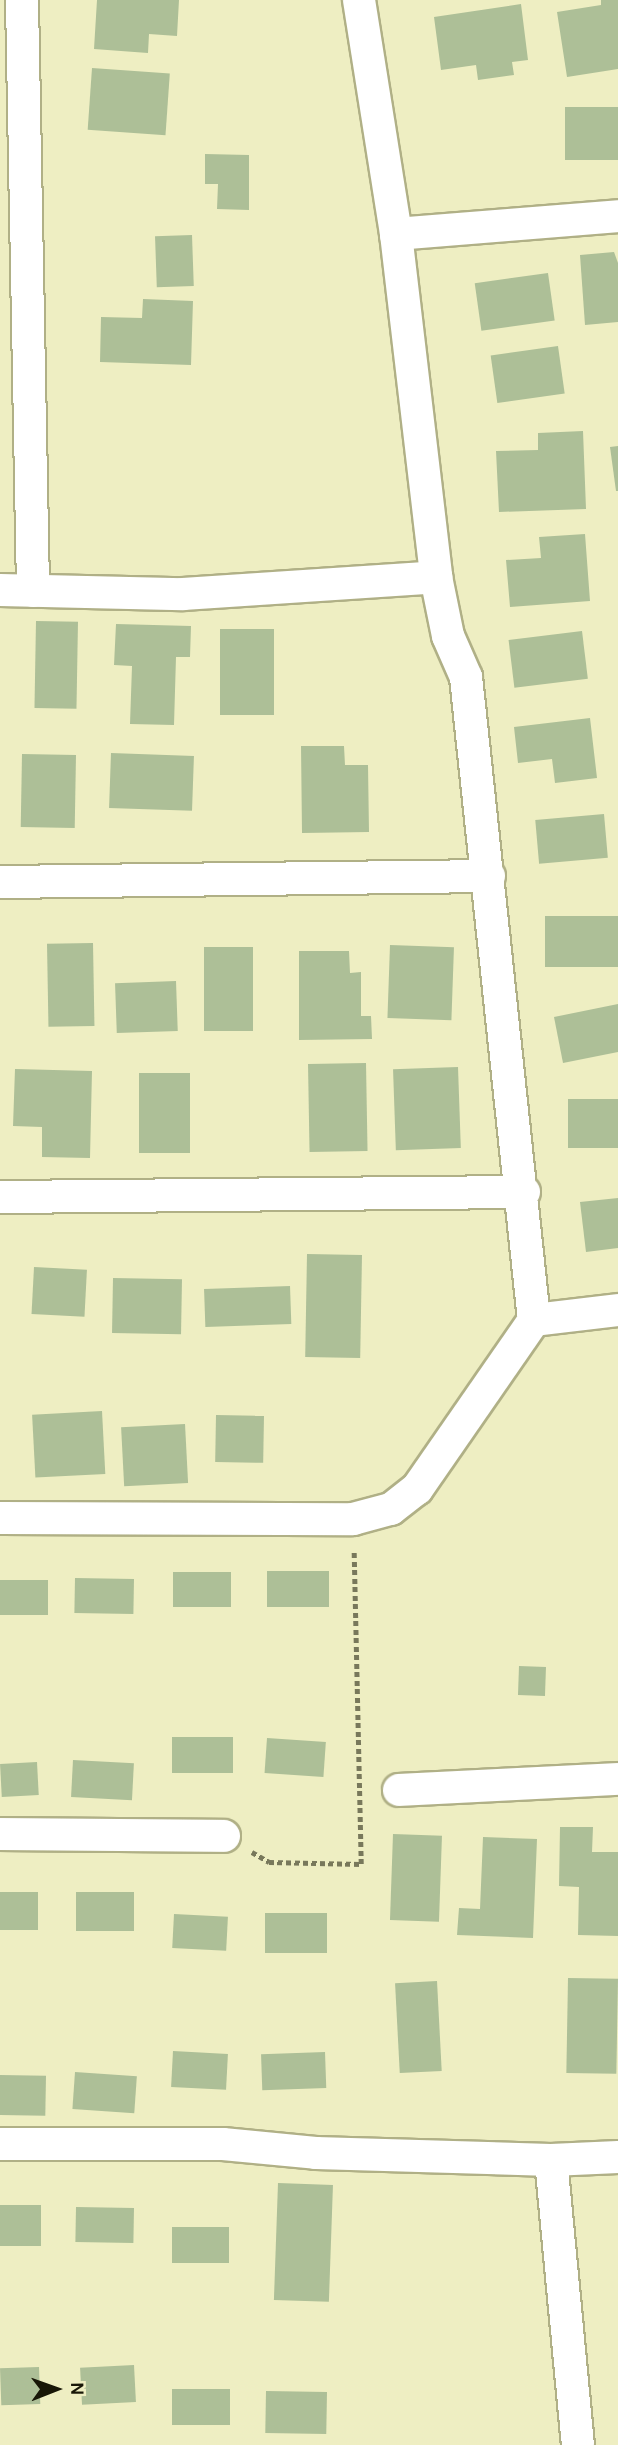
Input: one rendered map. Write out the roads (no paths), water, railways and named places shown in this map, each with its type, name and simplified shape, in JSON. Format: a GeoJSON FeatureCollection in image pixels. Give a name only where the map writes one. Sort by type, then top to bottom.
{"type":"FeatureCollection","features":[{"type":"Feature","properties":{"kind":"street"},"geometry":{"type":"LineString","coordinates":[[22,0],[14,261],[33,591]]}},
{"type":"Feature","properties":{"kind":"street"},"geometry":{"type":"LineString","coordinates":[[0,1518],[354,1519],[391,1509],[417,1489],[534,1320],[524,1192],[466,677],[449,636],[436,576],[397,234],[359,0]]}},
{"type":"Feature","properties":{"kind":"street"},"geometry":{"type":"LineString","coordinates":[[397,234],[618,216]]}},
{"type":"Feature","properties":{"kind":"street"},"geometry":{"type":"LineString","coordinates":[[0,590],[183,594],[436,576]]}},
{"type":"Feature","properties":{"kind":"street"},"geometry":{"type":"LineString","coordinates":[[0,882],[489,876]]}},
{"type":"Feature","properties":{"kind":"street"},"geometry":{"type":"LineString","coordinates":[[0,1197],[524,1192]]}},
{"type":"Feature","properties":{"kind":"street"},"geometry":{"type":"LineString","coordinates":[[534,1320],[618,1310]]}},
{"type":"Feature","properties":{"kind":"street"},"geometry":{"type":"LineString","coordinates":[[399,1790],[618,1779]]}},
{"type":"Feature","properties":{"kind":"street"},"geometry":{"type":"LineString","coordinates":[[0,1834],[224,1836]]}},
{"type":"Feature","properties":{"kind":"street"},"geometry":{"type":"LineString","coordinates":[[0,2144],[223,2144],[316,2153],[551,2160],[618,2157]]}},
{"type":"Feature","properties":{"kind":"street"},"geometry":{"type":"LineString","coordinates":[[551,2160],[578,2445]]}}]}
